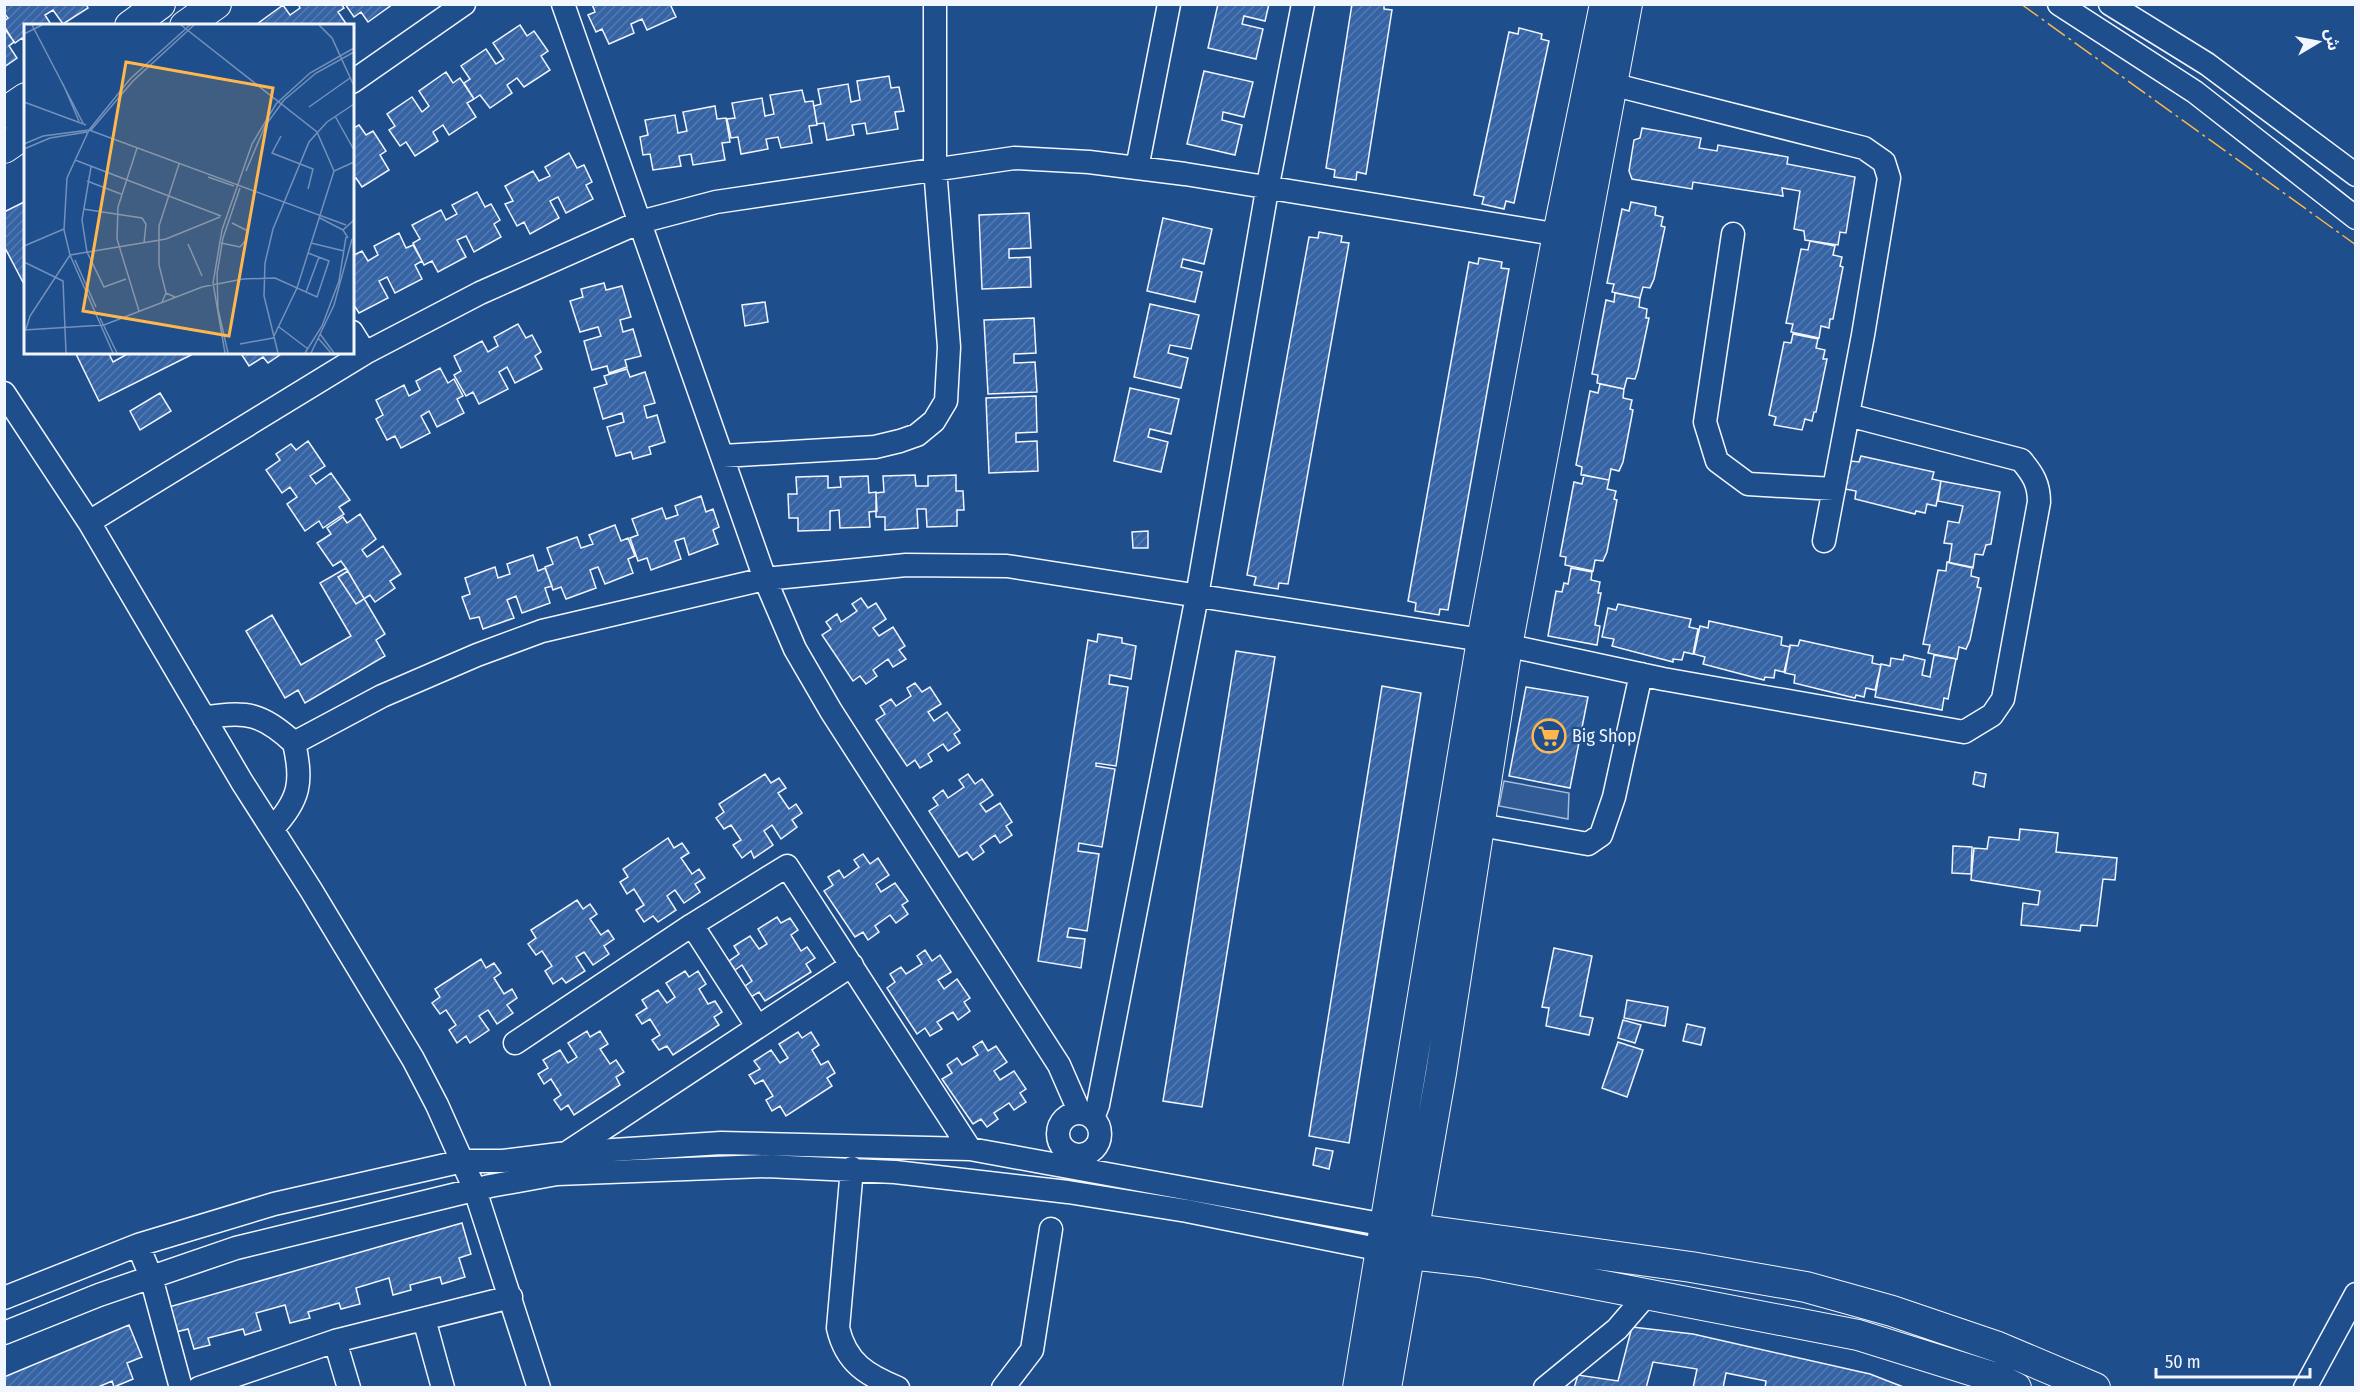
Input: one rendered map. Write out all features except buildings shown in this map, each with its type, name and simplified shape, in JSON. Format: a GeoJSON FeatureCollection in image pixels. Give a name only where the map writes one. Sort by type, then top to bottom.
{"type":"FeatureCollection","features":[{"type":"Feature","properties":{"kind":"main road"},"geometry":{"type":"LineString","coordinates":[[133,24],[160,4]]}},
{"type":"Feature","properties":{"kind":"main road"},"geometry":{"type":"LineString","coordinates":[[188,24],[216,4]]}},
{"type":"Feature","properties":{"kind":"main road"},"geometry":{"type":"LineString","coordinates":[[1386,1388],[1398,1240],[1494,643],[1571,236],[1605,4]]}},
{"type":"Feature","properties":{"kind":"main road"},"geometry":{"type":"LineString","coordinates":[[1571,236],[1611,84],[1628,4]]}},
{"type":"Feature","properties":{"kind":"main road"},"geometry":{"type":"LineString","coordinates":[[4,113],[24,99]]}},
{"type":"Feature","properties":{"kind":"main road"},"geometry":{"type":"LineString","coordinates":[[4,148],[24,134]]}},
{"type":"Feature","properties":{"kind":"main road"},"geometry":{"type":"LineString","coordinates":[[1358,1388],[1398,1240],[1480,825],[1494,643]]}},
{"type":"Feature","properties":{"kind":"main road"},"geometry":{"type":"LineString","coordinates":[[1398,1240],[1480,1262],[1858,1335],[1996,1378],[2016,1388]]}},
{"type":"Feature","properties":{"kind":"main road"},"geometry":{"type":"LineString","coordinates":[[1398,1240],[1691,1267],[1806,1287],[1892,1311],[1988,1343],[2096,1388]]}},
{"type":"Feature","properties":{"kind":"street"},"geometry":{"type":"LineString","coordinates":[[354,81],[464,4]]}},
{"type":"Feature","properties":{"kind":"street"},"geometry":{"type":"LineString","coordinates":[[563,4],[765,579],[795,649],[831,711],[1053,1055],[1087,1115],[1100,1130],[1098,1143],[1074,1161],[1068,1192]]}},
{"type":"Feature","properties":{"kind":"street"},"geometry":{"type":"LineString","coordinates":[[723,456],[875,447],[917,435],[934,421],[946,401],[949,347],[935,168],[935,4]]}},
{"type":"Feature","properties":{"kind":"street"},"geometry":{"type":"LineString","coordinates":[[1137,168],[1169,4]]}},
{"type":"Feature","properties":{"kind":"street"},"geometry":{"type":"LineString","coordinates":[[1074,1161],[1064,1148],[1059,1136],[1059,1128],[1067,1117],[1087,1115],[1098,1106],[1197,596],[1303,4]]}},
{"type":"Feature","properties":{"kind":"street"},"geometry":{"type":"LineString","coordinates":[[2059,4],[2194,92],[2355,218]]}},
{"type":"Feature","properties":{"kind":"street"},"geometry":{"type":"LineString","coordinates":[[2110,4],[2207,64],[2355,175]]}},
{"type":"Feature","properties":{"kind":"street"},"geometry":{"type":"LineString","coordinates":[[1611,84],[1864,148],[1884,162],[1889,178],[1824,542]]}},
{"type":"Feature","properties":{"kind":"street"},"geometry":{"type":"LineString","coordinates":[[89,522],[365,353],[480,293],[640,222],[716,202],[1014,158],[1089,162],[1137,168],[1571,236]]}},
{"type":"Feature","properties":{"kind":"street"},"geometry":{"type":"LineString","coordinates":[[1733,234],[1705,422],[1717,461],[1748,484],[1834,489]]}},
{"type":"Feature","properties":{"kind":"street"},"geometry":{"type":"LineString","coordinates":[[354,335],[365,353]]}},
{"type":"Feature","properties":{"kind":"street"},"geometry":{"type":"LineString","coordinates":[[4,393],[89,522],[204,718],[413,1059],[475,1190],[539,1388]]}},
{"type":"Feature","properties":{"kind":"street"},"geometry":{"type":"LineString","coordinates":[[294,743],[382,696],[477,655],[542,631],[765,579],[906,565],[1007,566],[1494,643],[1641,674],[1964,732],[1992,715],[2003,699],[2038,502],[2039,490],[2034,474],[2021,460],[1848,415]]}},
{"type":"Feature","properties":{"kind":"street"},"geometry":{"type":"LineString","coordinates":[[1480,825],[1588,844],[1601,835],[1614,797],[1641,674]]}},
{"type":"Feature","properties":{"kind":"street"},"geometry":{"type":"LineString","coordinates":[[204,718],[233,712],[258,716],[278,728],[294,743],[300,785],[288,812],[272,829]]}},
{"type":"Feature","properties":{"kind":"street"},"geometry":{"type":"LineString","coordinates":[[515,1043],[692,925],[787,866],[970,1149]]}},
{"type":"Feature","properties":{"kind":"street"},"geometry":{"type":"LineString","coordinates":[[692,925],[757,1026]]}},
{"type":"Feature","properties":{"kind":"street"},"geometry":{"type":"LineString","coordinates":[[567,1153],[852,965]]}},
{"type":"Feature","properties":{"kind":"street"},"geometry":{"type":"LineString","coordinates":[[4,1298],[138,1245],[274,1204],[463,1161],[503,1161],[567,1153],[721,1143],[970,1149],[1074,1161],[1398,1240]]}},
{"type":"Feature","properties":{"kind":"street"},"geometry":{"type":"LineString","coordinates":[[4,1333],[151,1277],[237,1248],[475,1190],[557,1174],[743,1167],[852,1168],[1068,1192],[1398,1240]]}},
{"type":"Feature","properties":{"kind":"street"},"geometry":{"type":"LineString","coordinates":[[852,1168],[838,1328],[841,1343],[858,1368],[898,1388]]}},
{"type":"Feature","properties":{"kind":"street"},"geometry":{"type":"LineString","coordinates":[[1003,1388],[1032,1350],[1051,1229]]}},
{"type":"Feature","properties":{"kind":"street"},"geometry":{"type":"LineString","coordinates":[[138,1245],[151,1277],[181,1388]]}},
{"type":"Feature","properties":{"kind":"street"},"geometry":{"type":"LineString","coordinates":[[1545,1388],[1617,1329],[1648,1293]]}},
{"type":"Feature","properties":{"kind":"street"},"geometry":{"type":"LineString","coordinates":[[2306,1388],[2355,1294]]}},
{"type":"Feature","properties":{"kind":"street"},"geometry":{"type":"LineString","coordinates":[[199,1388],[335,1341],[511,1297]]}},
{"type":"Feature","properties":{"kind":"street"},"geometry":{"type":"LineString","coordinates":[[424,1319],[443,1388]]}},
{"type":"Feature","properties":{"kind":"street"},"geometry":{"type":"LineString","coordinates":[[335,1341],[350,1388]]}},
{"type":"Feature","properties":{"kind":"shaded area"},"geometry":{"type":"Polygon","coordinates":[[[1504,781],[1569,793],[1568,819],[1499,806],[1504,781]]]}},
{"type":"Feature","properties":{"kind":"power"},"geometry":{"type":"LineString","coordinates":[[2021,4],[2356,245]]}},
{"type":"Feature","properties":{"kind":"place","name":"Big Shop"},"geometry":{"type":"Point","coordinates":[1549,736]}}]}
